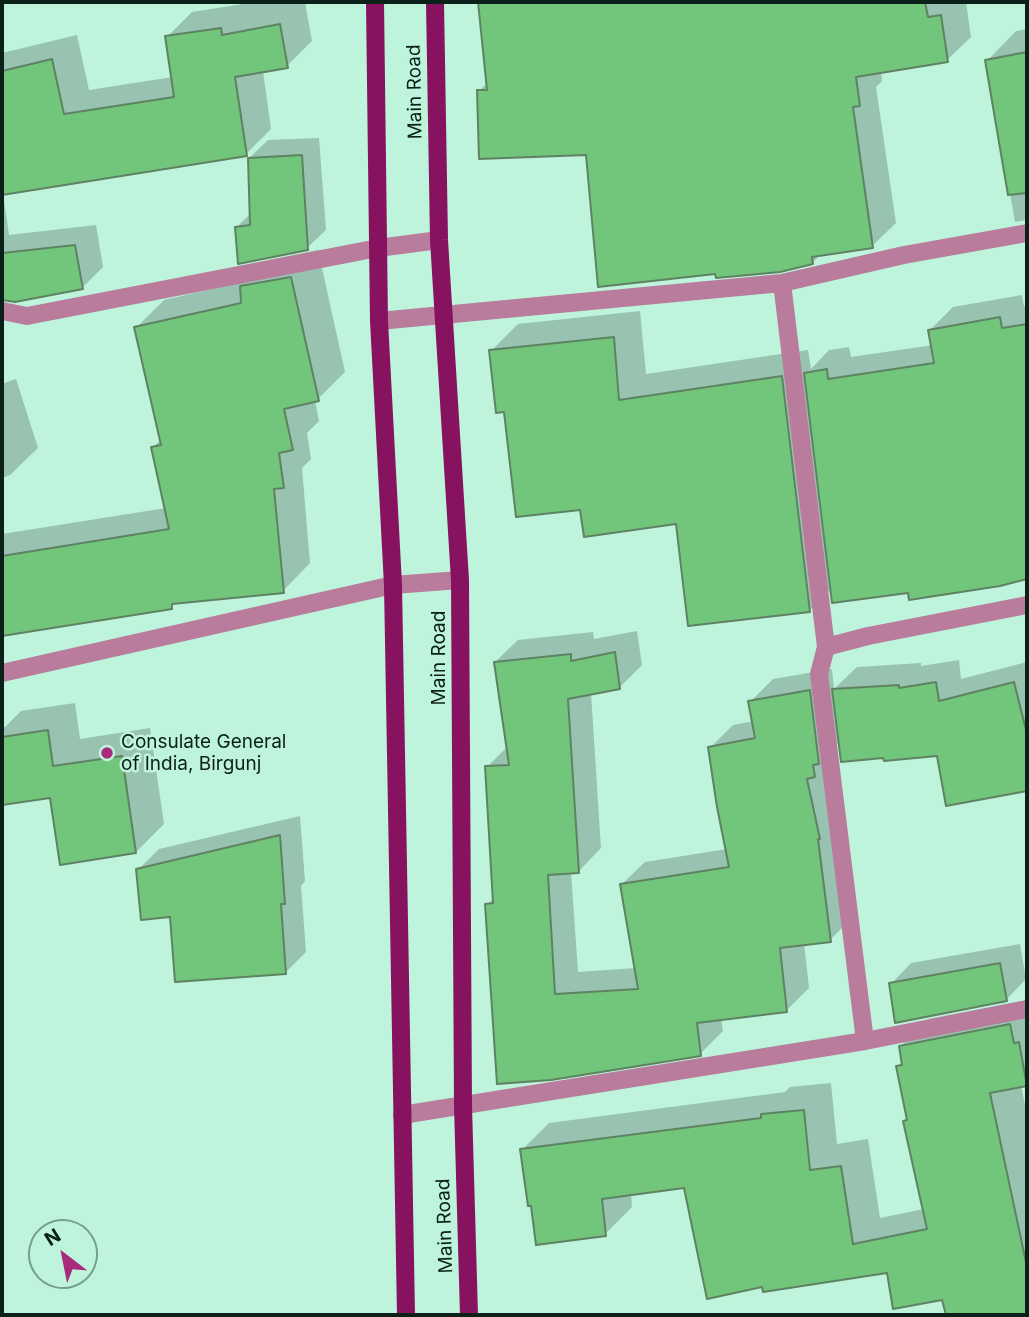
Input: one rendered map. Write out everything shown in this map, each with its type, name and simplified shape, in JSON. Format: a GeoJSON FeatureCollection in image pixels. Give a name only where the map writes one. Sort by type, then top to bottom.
{"type":"FeatureCollection","features":[{"type":"Feature","properties":{"kind":"main road","name":"Main Road"},"geometry":{"type":"LineString","coordinates":[[374,2],[379,321],[393,585],[406,1315]]}},
{"type":"Feature","properties":{"kind":"main road","name":"Main Road"},"geometry":{"type":"LineString","coordinates":[[435,2],[439,240],[460,580],[463,1106],[469,1315]]}},
{"type":"Feature","properties":{"kind":"street"},"geometry":{"type":"LineString","coordinates":[[379,321],[782,283],[904,255],[1027,233]]}},
{"type":"Feature","properties":{"kind":"street"},"geometry":{"type":"LineString","coordinates":[[2,311],[27,316],[379,248],[439,240]]}},
{"type":"Feature","properties":{"kind":"street"},"geometry":{"type":"LineString","coordinates":[[782,283],[826,647],[819,674],[865,1041]]}},
{"type":"Feature","properties":{"kind":"street"},"geometry":{"type":"LineString","coordinates":[[2,673],[393,585],[460,580]]}},
{"type":"Feature","properties":{"kind":"street"},"geometry":{"type":"LineString","coordinates":[[826,647],[867,636],[1027,605]]}},
{"type":"Feature","properties":{"kind":"street"},"geometry":{"type":"LineString","coordinates":[[402,1115],[865,1041],[1027,1009]]}},
{"type":"Feature","properties":{"kind":"building"},"geometry":{"type":"Polygon","coordinates":[[[478,2],[925,2],[928,17],[941,15],[948,62],[856,77],[860,106],[853,107],[873,248],[812,257],[813,264],[780,272],[716,278],[715,274],[598,287],[586,155],[479,159],[477,90],[487,90],[478,2]]]}},
{"type":"Feature","properties":{"kind":"building"},"geometry":{"type":"Polygon","coordinates":[[[280,24],[288,68],[235,77],[247,156],[2,195],[2,71],[52,59],[64,114],[174,97],[165,36],[221,28],[222,35],[280,24]]]}},
{"type":"Feature","properties":{"kind":"building"},"geometry":{"type":"Polygon","coordinates":[[[1027,52],[1027,193],[1008,195],[985,60],[1027,52]]]}},
{"type":"Feature","properties":{"kind":"building"},"geometry":{"type":"Polygon","coordinates":[[[302,155],[308,250],[238,264],[235,227],[250,225],[248,158],[302,155]]]}},
{"type":"Feature","properties":{"kind":"building"},"geometry":{"type":"Polygon","coordinates":[[[75,245],[83,289],[15,302],[2,300],[2,253],[75,245]]]}},
{"type":"Feature","properties":{"kind":"building"},"geometry":{"type":"Polygon","coordinates":[[[291,277],[319,401],[284,409],[293,450],[279,453],[284,488],[274,489],[284,593],[172,604],[172,609],[2,636],[2,556],[169,529],[151,447],[161,445],[134,327],[241,303],[240,286],[291,277]]]}},
{"type":"Feature","properties":{"kind":"building"},"geometry":{"type":"Polygon","coordinates":[[[1000,317],[1002,328],[1027,324],[1027,579],[1000,586],[909,600],[908,593],[832,603],[804,373],[827,369],[828,379],[934,363],[928,330],[1000,317]]]}},
{"type":"Feature","properties":{"kind":"building"},"geometry":{"type":"Polygon","coordinates":[[[614,337],[619,400],[782,376],[810,612],[688,626],[676,524],[584,537],[580,510],[516,517],[504,412],[496,413],[489,350],[614,337]]]}},
{"type":"Feature","properties":{"kind":"building"},"geometry":{"type":"Polygon","coordinates":[[[615,652],[620,689],[568,699],[579,873],[548,875],[555,994],[638,989],[620,884],[729,867],[708,747],[755,738],[748,701],[810,690],[819,764],[813,765],[815,777],[807,779],[820,839],[831,942],[780,948],[787,1012],[697,1023],[701,1056],[551,1080],[497,1084],[485,904],[493,903],[485,766],[509,765],[494,662],[571,654],[571,661],[615,652]]]}},
{"type":"Feature","properties":{"kind":"building"},"geometry":{"type":"Polygon","coordinates":[[[936,682],[939,701],[1014,682],[1027,734],[1027,791],[946,806],[937,756],[841,762],[832,689],[899,685],[899,688],[936,682]]]}},
{"type":"Feature","properties":{"kind":"building"},"geometry":{"type":"Polygon","coordinates":[[[48,730],[53,766],[122,756],[136,853],[60,865],[50,798],[2,805],[2,737],[48,730]]]}},
{"type":"Feature","properties":{"kind":"building"},"geometry":{"type":"Polygon","coordinates":[[[280,835],[286,974],[175,982],[170,917],[141,920],[136,869],[280,835]]]}},
{"type":"Feature","properties":{"kind":"building"},"geometry":{"type":"Polygon","coordinates":[[[1000,963],[1007,1001],[895,1023],[889,983],[1000,963]]]}},
{"type":"Feature","properties":{"kind":"building"},"geometry":{"type":"Polygon","coordinates":[[[1010,1024],[1014,1043],[1019,1042],[1027,1086],[990,1093],[1027,1267],[1027,1315],[946,1315],[942,1300],[893,1309],[887,1273],[763,1292],[762,1287],[707,1299],[684,1188],[602,1199],[606,1236],[536,1245],[520,1149],[804,1110],[810,1170],[841,1166],[853,1244],[927,1229],[903,1121],[907,1120],[896,1066],[902,1065],[899,1046],[1010,1024]]]}},
{"type":"Feature","properties":{"kind":"place","name":"Consulate General of India, Birgunj"},"geometry":{"type":"Point","coordinates":[107,753]}}]}
